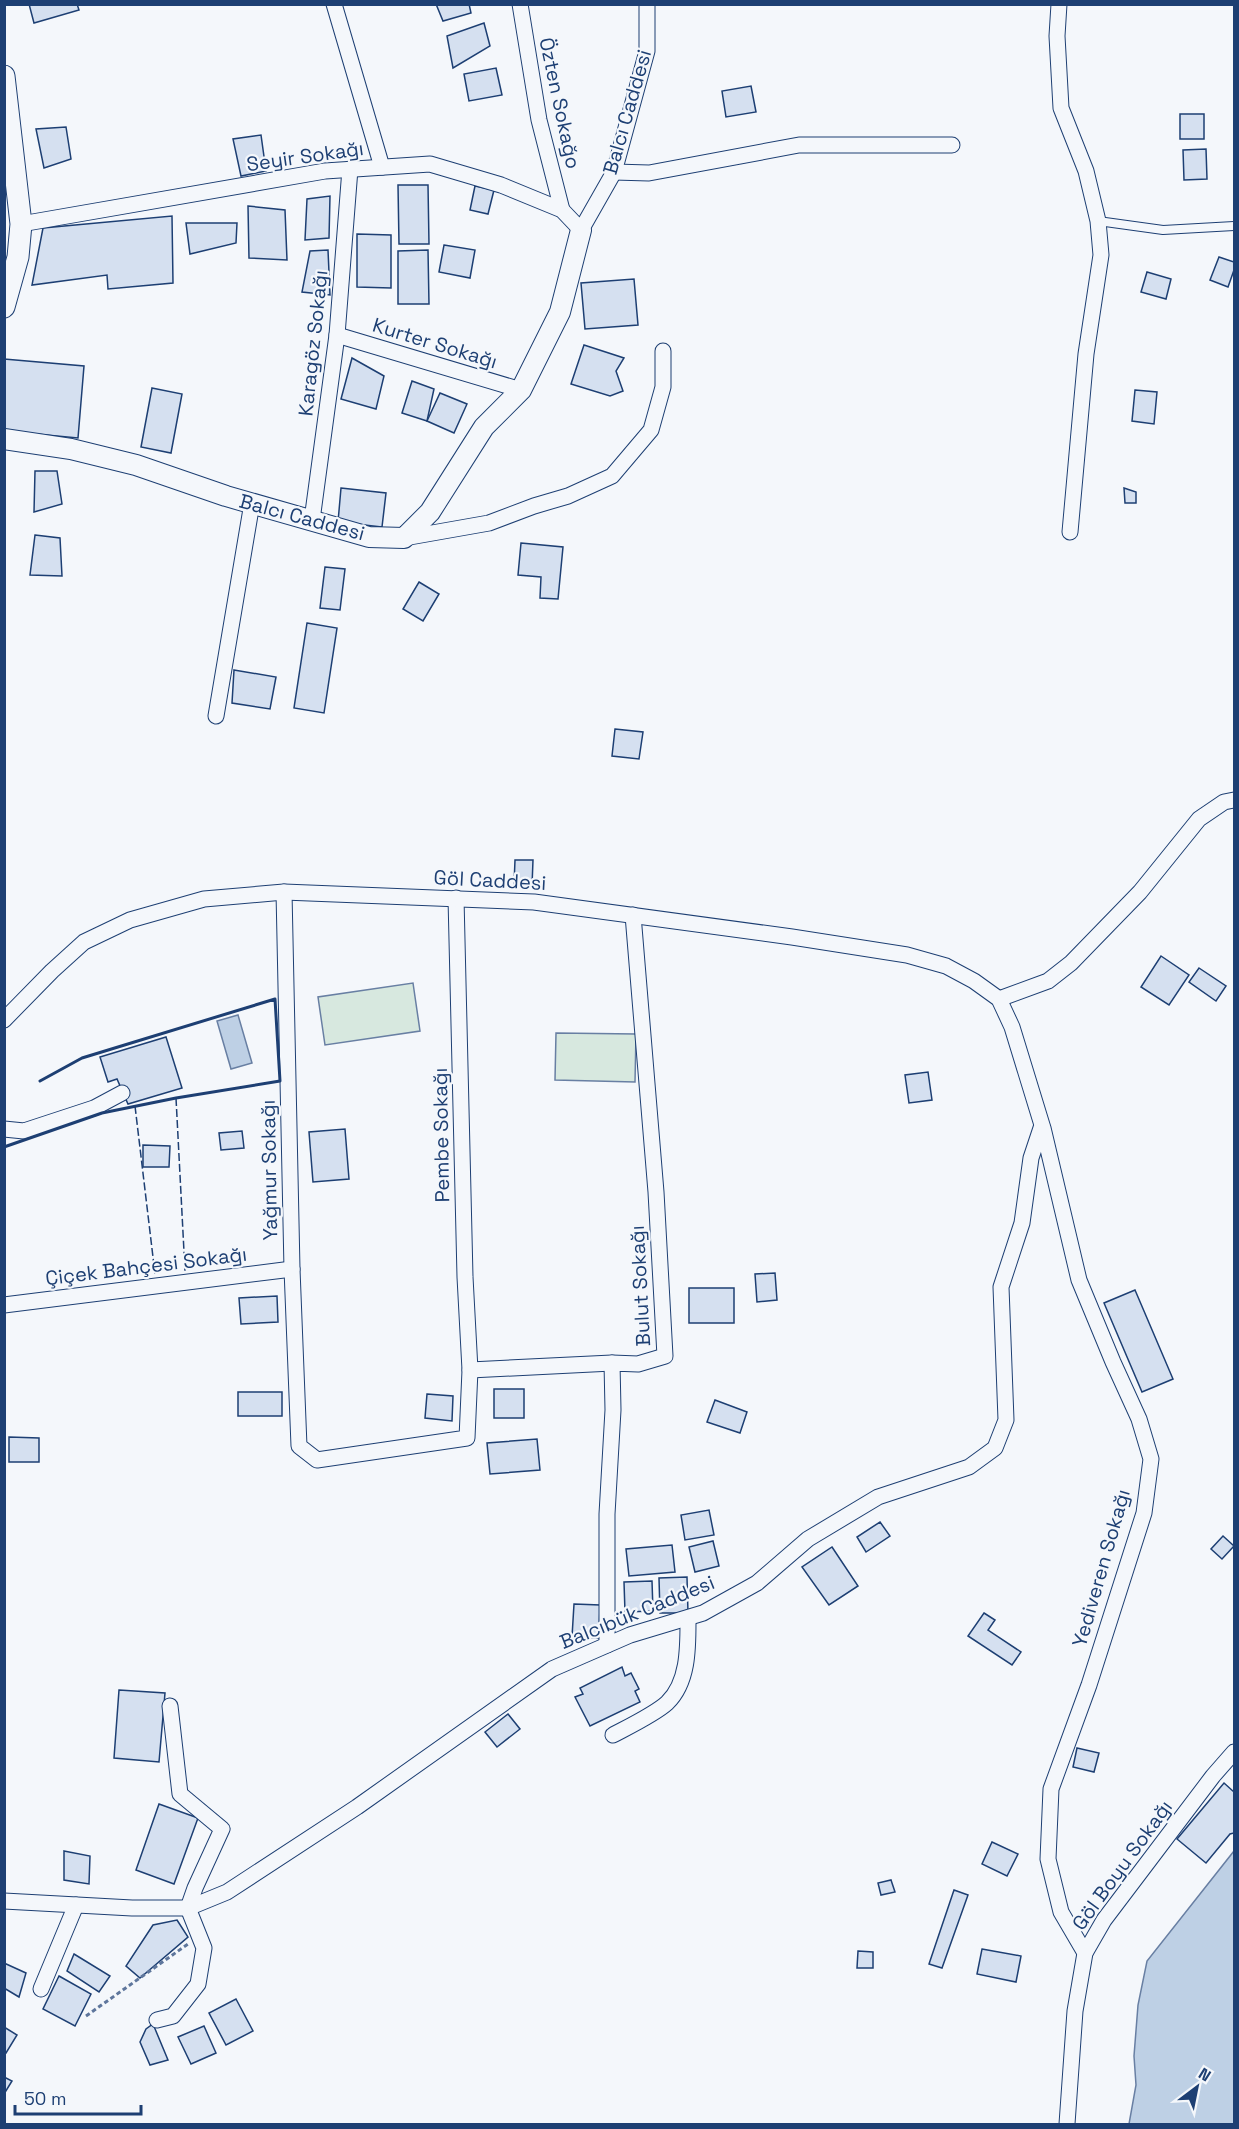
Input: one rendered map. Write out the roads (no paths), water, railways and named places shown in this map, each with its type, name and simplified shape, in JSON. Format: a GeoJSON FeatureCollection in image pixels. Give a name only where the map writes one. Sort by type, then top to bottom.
{"type":"FeatureCollection","features":[{"type":"Feature","properties":{"kind":"main road"},"geometry":{"type":"LineString","coordinates":[[4,76],[10,185],[21,224],[18,257],[4,307]]}},
{"type":"Feature","properties":{"kind":"street"},"geometry":{"type":"LineString","coordinates":[[334,4],[382,167]]}},
{"type":"Feature","properties":{"kind":"street","name":"Özten Sokağo"},"geometry":{"type":"LineString","coordinates":[[520,4],[539,120],[562,210]]}},
{"type":"Feature","properties":{"kind":"street","name":"Balcı Caddesi"},"geometry":{"type":"LineString","coordinates":[[4,439],[71,449],[136,465],[252,503],[369,537],[404,538],[430,512],[483,427],[521,390],[560,312],[580,230],[614,172],[647,51],[648,4]]}},
{"type":"Feature","properties":{"kind":"street"},"geometry":{"type":"LineString","coordinates":[[1059,4],[1057,36],[1061,108],[1086,171],[1098,221],[1101,255],[1086,354],[1070,532]]}},
{"type":"Feature","properties":{"kind":"street"},"geometry":{"type":"LineString","coordinates":[[614,172],[649,173],[799,145],[952,145]]}},
{"type":"Feature","properties":{"kind":"street","name":"Seyir Sokağı"},"geometry":{"type":"LineString","coordinates":[[21,224],[325,171],[430,164],[501,185],[562,210],[580,230]]}},
{"type":"Feature","properties":{"kind":"street","name":"Karagöz Sokağı"},"geometry":{"type":"LineString","coordinates":[[312,520],[337,335],[350,169]]}},
{"type":"Feature","properties":{"kind":"street","name":"Kurter Sokağı"},"geometry":{"type":"LineString","coordinates":[[337,335],[521,390]]}},
{"type":"Feature","properties":{"kind":"street"},"geometry":{"type":"LineString","coordinates":[[404,538],[489,523],[568,496],[612,476],[651,430],[663,387],[663,351]]}},
{"type":"Feature","properties":{"kind":"street"},"geometry":{"type":"LineString","coordinates":[[216,716],[252,503]]}},
{"type":"Feature","properties":{"kind":"street"},"geometry":{"type":"LineString","coordinates":[[1042,1125],[1012,1028],[999,999],[1048,981],[1071,963],[1140,892],[1199,819],[1224,802],[1234,800]]}},
{"type":"Feature","properties":{"kind":"street","name":"Göl Caddesi"},"geometry":{"type":"LineString","coordinates":[[4,1020],[84,942],[130,920],[204,899],[284,892],[534,902],[792,937],[907,955],[946,966],[974,981],[999,999]]}},
{"type":"Feature","properties":{"kind":"street","name":"Yağmur Sokağı"},"geometry":{"type":"LineString","coordinates":[[284,892],[292,1269],[299,1446],[317,1461],[466,1438]]}},
{"type":"Feature","properties":{"kind":"street","name":"Pembe Sokağı"},"geometry":{"type":"LineString","coordinates":[[456,898],[465,1277],[470,1370],[466,1438]]}},
{"type":"Feature","properties":{"kind":"street","name":"Bulut Sokağı"},"geometry":{"type":"LineString","coordinates":[[607,1645],[607,1514],[613,1410],[612,1363],[638,1364],[665,1356],[656,1192],[633,915]]}},
{"type":"Feature","properties":{"kind":"street"},"geometry":{"type":"LineString","coordinates":[[4,1129],[24,1131],[94,1108],[122,1093]]}},
{"type":"Feature","properties":{"kind":"street","name":"Balcıbük Caddesi"},"geometry":{"type":"LineString","coordinates":[[4,1901],[188,1908],[227,1892],[357,1807],[552,1669],[630,1635],[703,1613],[757,1583],[808,1539],[878,1497],[969,1467],[995,1448],[1006,1420],[1001,1287],[1022,1223],[1031,1158],[1042,1125]]}},
{"type":"Feature","properties":{"kind":"street","name":"Yediveren Sokağı"},"geometry":{"type":"LineString","coordinates":[[1042,1125],[1079,1280],[1139,1419],[1150,1460],[1144,1513],[1089,1685],[1052,1789],[1048,1859],[1061,1912],[1085,1953]]}},
{"type":"Feature","properties":{"kind":"street","name":"Çiçek Bahçesi Sokağı"},"geometry":{"type":"LineString","coordinates":[[4,1305],[292,1269]]}},
{"type":"Feature","properties":{"kind":"street"},"geometry":{"type":"LineString","coordinates":[[470,1370],[612,1363]]}},
{"type":"Feature","properties":{"kind":"street"},"geometry":{"type":"LineString","coordinates":[[613,1735],[666,1704],[679,1686],[688,1648],[688,1618]]}},
{"type":"Feature","properties":{"kind":"street"},"geometry":{"type":"LineString","coordinates":[[157,2020],[173,2016],[198,1984],[204,1948],[188,1908],[222,1829],[180,1794],[170,1706]]}},
{"type":"Feature","properties":{"kind":"street","name":"Göl Boyu Sokağı"},"geometry":{"type":"LineString","coordinates":[[1067,2124],[1074,2011],[1085,1953],[1104,1920],[1213,1776],[1234,1752]]}},
{"type":"Feature","properties":{"kind":"street"},"geometry":{"type":"LineString","coordinates":[[41,1989],[76,1905]]}},
{"type":"Feature","properties":{"kind":"lane"},"geometry":{"type":"LineString","coordinates":[[1098,221],[1163,230],[1234,226]]}},
{"type":"Feature","properties":{"kind":"water"},"geometry":{"type":"Polygon","coordinates":[[[238,1015],[252,1063],[231,1069],[217,1021],[238,1015]]]}},
{"type":"Feature","properties":{"kind":"water"},"geometry":{"type":"Polygon","coordinates":[[[1234,1851],[1234,2124],[1129,2124],[1136,2085],[1134,2056],[1138,2005],[1147,1961],[1234,1851]]]}}]}
